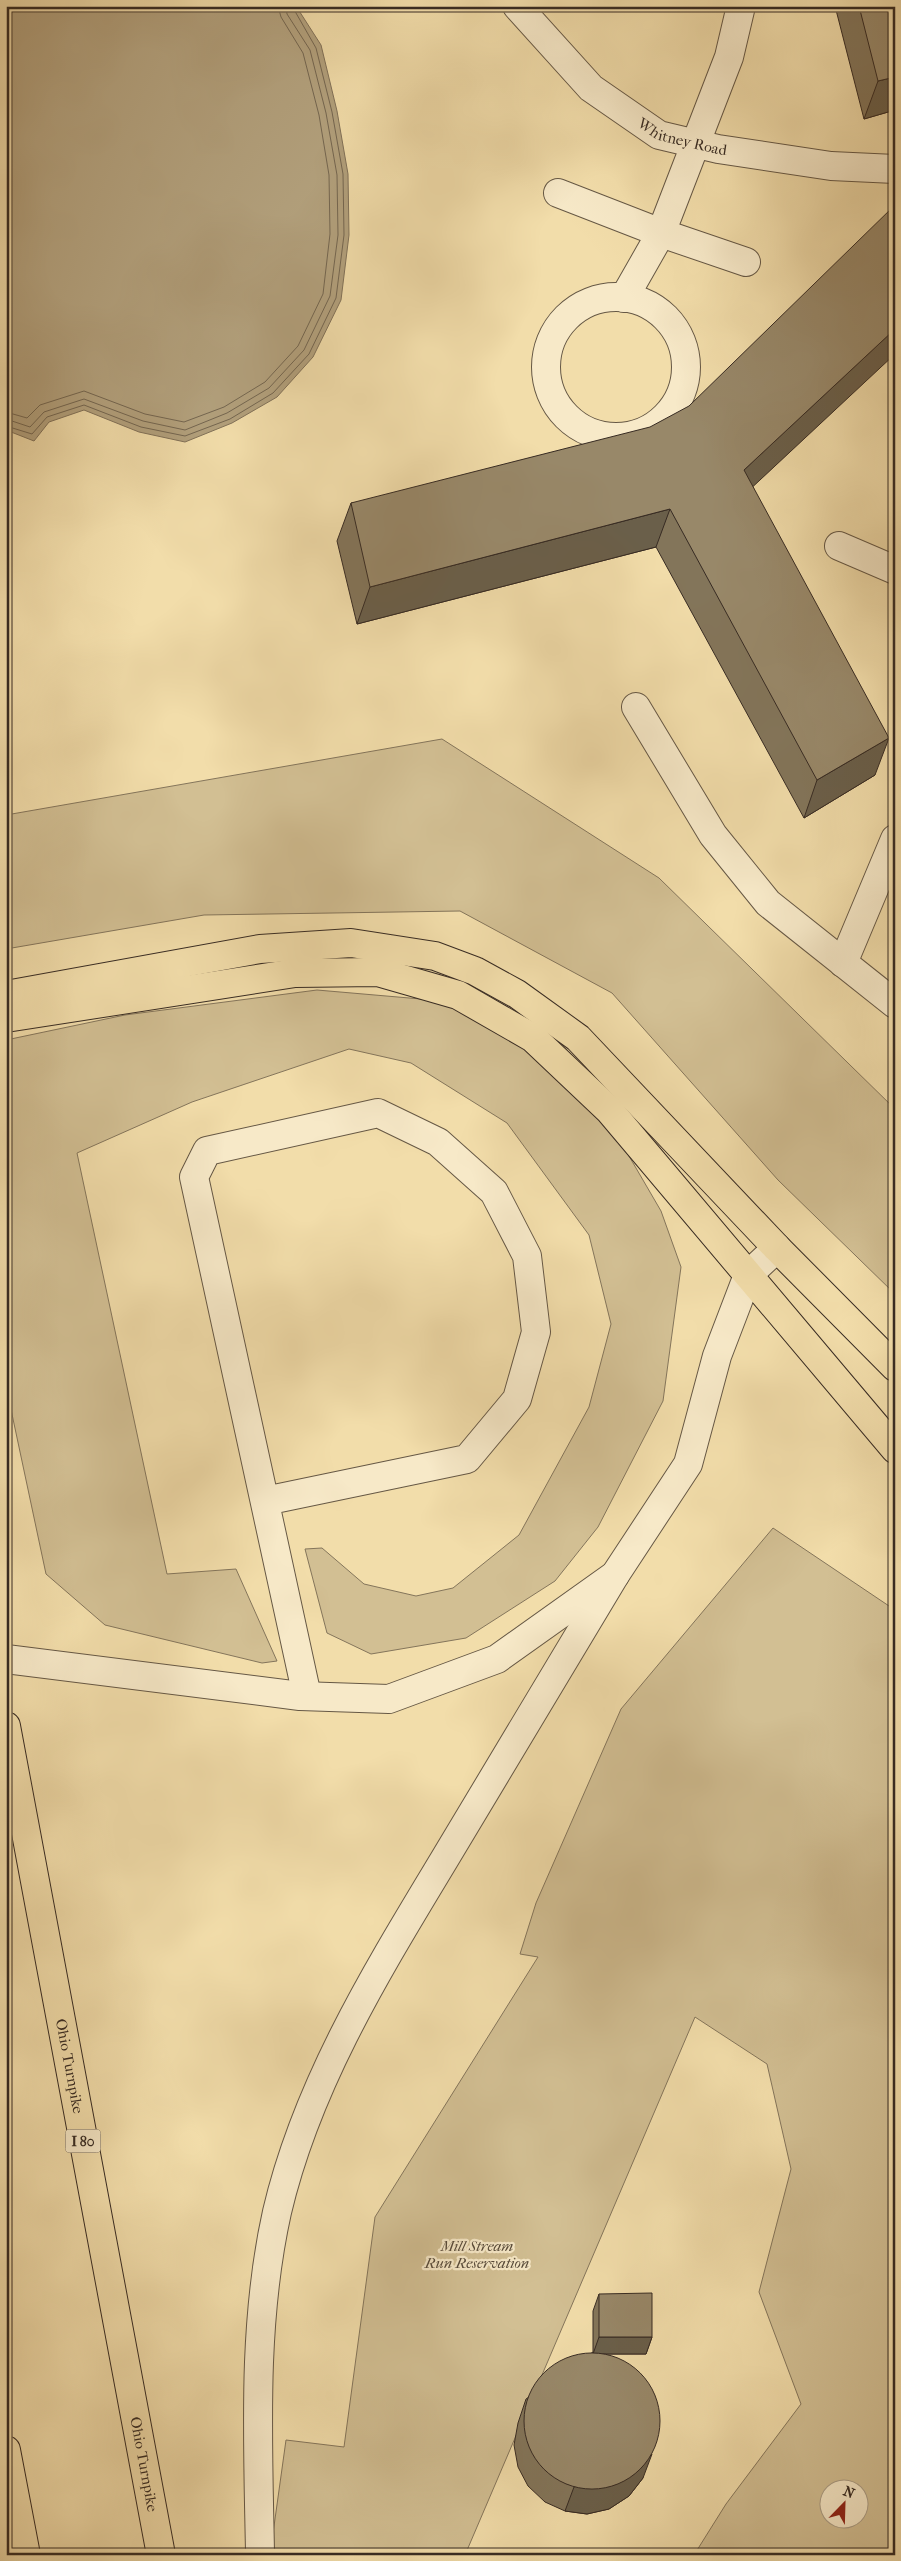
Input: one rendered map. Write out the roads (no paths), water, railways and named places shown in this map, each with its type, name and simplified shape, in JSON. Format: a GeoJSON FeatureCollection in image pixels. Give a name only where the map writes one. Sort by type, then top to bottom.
{"type":"FeatureCollection","features":[{"type":"Feature","properties":{"kind":"highway"},"geometry":{"type":"LineString","coordinates":[[6,1018],[37,1001],[260,949],[352,943],[434,956],[474,971],[517,994],[578,1038],[777,1248],[895,1367]]}},
{"type":"Feature","properties":{"kind":"highway"},"geometry":{"type":"LineString","coordinates":[[6,995],[37,1001],[295,973],[378,972],[458,995],[532,1038],[609,1110],[895,1449]]}},
{"type":"Feature","properties":{"kind":"highway","name":"Ohio Turnpike"},"geometry":{"type":"LineString","coordinates":[[6,1726],[161,2555]]}},
{"type":"Feature","properties":{"kind":"highway"},"geometry":{"type":"LineString","coordinates":[[6,2450],[26,2555]]}},
{"type":"Feature","properties":{"kind":"street","name":"Whitney Road"},"geometry":{"type":"LineString","coordinates":[[517,6],[591,88],[659,134],[695,144],[831,166],[895,170]]}},
{"type":"Feature","properties":{"kind":"street"},"geometry":{"type":"LineString","coordinates":[[624,298],[661,233],[730,57],[741,6]]}},
{"type":"Feature","properties":{"kind":"street"},"geometry":{"type":"LineString","coordinates":[[558,193],[661,233],[746,262]]}},
{"type":"Feature","properties":{"kind":"street"},"geometry":{"type":"LineString","coordinates":[[624,298],[646,304],[664,317],[678,335],[685,356],[685,379],[678,401],[664,418],[645,432],[624,437],[601,436],[578,427],[561,412],[549,391],[545,368],[549,344],[560,323],[578,308],[600,299],[624,298]]}},
{"type":"Feature","properties":{"kind":"street"},"geometry":{"type":"LineString","coordinates":[[839,546],[895,570]]}},
{"type":"Feature","properties":{"kind":"street"},"geometry":{"type":"LineString","coordinates":[[636,707],[719,842],[768,903],[895,1004]]}},
{"type":"Feature","properties":{"kind":"street"},"geometry":{"type":"LineString","coordinates":[[842,963],[895,839]]}},
{"type":"Feature","properties":{"kind":"street"},"geometry":{"type":"LineString","coordinates":[[265,1501],[467,1459],[517,1399],[536,1332],[527,1256],[494,1192],[438,1142],[378,1113],[206,1151],[194,1178],[307,1696]]}},
{"type":"Feature","properties":{"kind":"street"},"geometry":{"type":"LineString","coordinates":[[260,2554],[257,2416],[262,2300],[277,2211],[305,2120],[343,2032],[397,1937],[615,1575],[688,1464],[717,1356],[748,1275],[777,1248]]}},
{"type":"Feature","properties":{"kind":"street"},"geometry":{"type":"LineString","coordinates":[[6,1659],[307,1696],[389,1699],[497,1659],[615,1575]]}},
{"type":"Feature","properties":{"kind":"water"},"geometry":{"type":"Polygon","coordinates":[[[6,6],[296,6],[321,45],[337,111],[348,174],[349,235],[341,300],[313,357],[277,397],[232,423],[185,442],[139,432],[84,410],[49,422],[34,441],[6,430],[6,6]]]}},
{"type":"Feature","properties":{"kind":"park label","name":"Mill Stream Run Reservation"},"geometry":{"type":"Point","coordinates":[477,2254]}}]}
